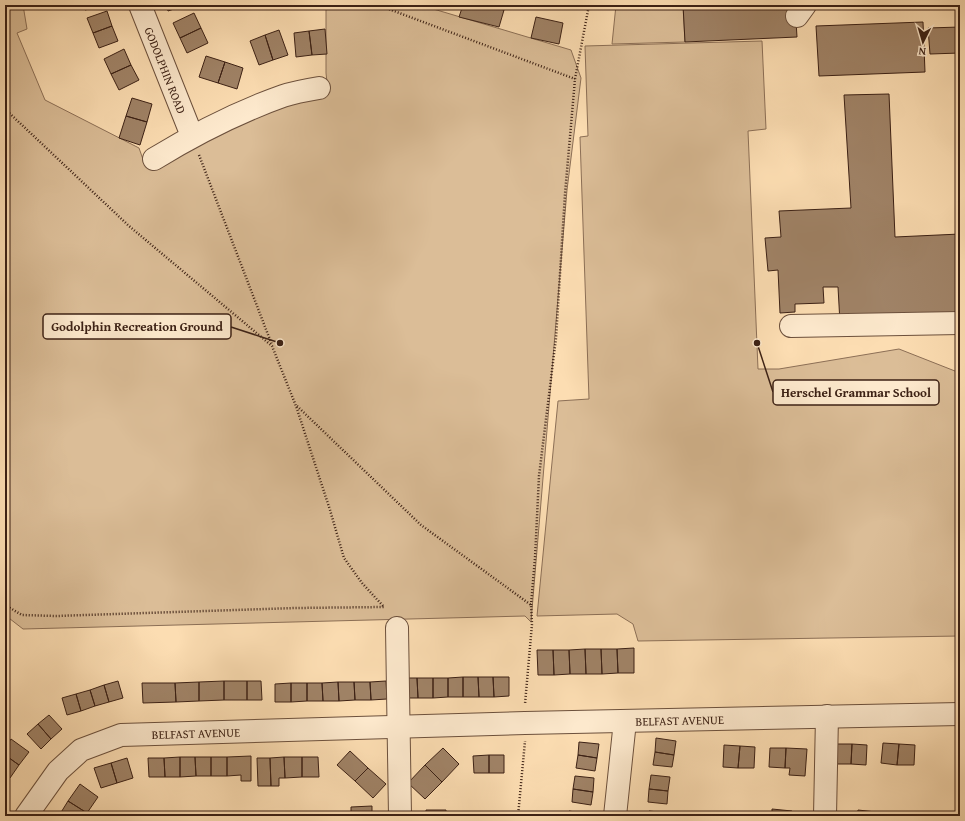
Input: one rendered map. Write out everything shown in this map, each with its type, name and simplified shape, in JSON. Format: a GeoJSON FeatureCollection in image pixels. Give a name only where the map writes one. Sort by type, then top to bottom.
{"type":"FeatureCollection","features":[{"type":"Feature","properties":{"kind":"street","name":"GODOLPHIN ROAD"},"geometry":{"type":"LineString","coordinates":[[140,5],[192,136]]}},
{"type":"Feature","properties":{"kind":"street"},"geometry":{"type":"LineString","coordinates":[[154,160],[192,136],[284,95],[319,88]]}},
{"type":"Feature","properties":{"kind":"street"},"geometry":{"type":"LineString","coordinates":[[791,326],[960,322]]}},
{"type":"Feature","properties":{"kind":"street"},"geometry":{"type":"LineString","coordinates":[[397,628],[400,816]]}},
{"type":"Feature","properties":{"kind":"street","name":"BELFAST AVENUE"},"geometry":{"type":"LineString","coordinates":[[26,816],[58,770],[81,750],[121,735],[399,726],[960,714]]}},
{"type":"Feature","properties":{"kind":"street"},"geometry":{"type":"LineString","coordinates":[[825,816],[827,716]]}},
{"type":"Feature","properties":{"kind":"street"},"geometry":{"type":"LineString","coordinates":[[615,816],[625,721]]}},
{"type":"Feature","properties":{"kind":"path"},"geometry":{"type":"LineString","coordinates":[[378,5],[575,78]]}},
{"type":"Feature","properties":{"kind":"path"},"geometry":{"type":"LineString","coordinates":[[518,816],[525,760],[526,684],[532,624],[531,605],[539,476],[556,338],[565,194],[575,78],[589,5]]}},
{"type":"Feature","properties":{"kind":"path"},"geometry":{"type":"LineString","coordinates":[[5,109],[129,226],[272,346]]}},
{"type":"Feature","properties":{"kind":"path"},"geometry":{"type":"LineString","coordinates":[[5,605],[22,615],[56,616],[288,608],[384,607],[362,582],[344,558],[296,406],[192,136]]}},
{"type":"Feature","properties":{"kind":"path"},"geometry":{"type":"LineString","coordinates":[[296,406],[421,525],[531,605]]}},
{"type":"Feature","properties":{"kind":"shaded area"},"geometry":{"type":"Polygon","coordinates":[[[5,5],[23,5],[27,29],[17,33],[45,100],[139,148],[145,165],[291,97],[328,92],[326,73],[326,5],[420,5],[571,50],[581,78],[567,190],[531,622],[525,616],[23,629],[5,615],[5,5]]]}},
{"type":"Feature","properties":{"kind":"shaded area"},"geometry":{"type":"Polygon","coordinates":[[[616,5],[683,5],[685,42],[612,44],[616,5]]]}},
{"type":"Feature","properties":{"kind":"shaded area"},"geometry":{"type":"Polygon","coordinates":[[[762,41],[766,129],[748,131],[758,369],[779,369],[899,349],[960,373],[960,636],[638,641],[633,624],[617,614],[537,616],[558,401],[589,399],[580,137],[588,136],[585,46],[762,41]]]}},
{"type":"Feature","properties":{"kind":"building"},"geometry":{"type":"Polygon","coordinates":[[[84,5],[105,5],[85,10],[84,5]]]}},
{"type":"Feature","properties":{"kind":"building"},"geometry":{"type":"Polygon","coordinates":[[[166,5],[186,5],[168,11],[166,5]]]}},
{"type":"Feature","properties":{"kind":"building"},"geometry":{"type":"Polygon","coordinates":[[[463,5],[484,5],[504,10],[499,27],[459,17],[463,5]]]}},
{"type":"Feature","properties":{"kind":"building"},"geometry":{"type":"Polygon","coordinates":[[[683,5],[795,5],[797,37],[685,42],[683,5]]]}},
{"type":"Feature","properties":{"kind":"building"},"geometry":{"type":"Polygon","coordinates":[[[107,11],[112,26],[93,33],[87,18],[107,11]]]}},
{"type":"Feature","properties":{"kind":"building"},"geometry":{"type":"Polygon","coordinates":[[[194,13],[201,28],[180,38],[173,23],[194,13]]]}},
{"type":"Feature","properties":{"kind":"building"},"geometry":{"type":"Polygon","coordinates":[[[536,17],[563,23],[559,44],[531,38],[536,17]]]}},
{"type":"Feature","properties":{"kind":"building"},"geometry":{"type":"Polygon","coordinates":[[[923,22],[925,72],[819,76],[816,26],[923,22]]]}},
{"type":"Feature","properties":{"kind":"building"},"geometry":{"type":"Polygon","coordinates":[[[112,26],[118,41],[99,48],[93,33],[112,26]]]}},
{"type":"Feature","properties":{"kind":"building"},"geometry":{"type":"Polygon","coordinates":[[[960,27],[960,53],[930,54],[928,28],[960,27]]]}},
{"type":"Feature","properties":{"kind":"building"},"geometry":{"type":"Polygon","coordinates":[[[201,28],[208,43],[187,53],[180,38],[201,28]]]}},
{"type":"Feature","properties":{"kind":"building"},"geometry":{"type":"Polygon","coordinates":[[[325,29],[327,54],[312,55],[309,31],[325,29]]]}},
{"type":"Feature","properties":{"kind":"building"},"geometry":{"type":"Polygon","coordinates":[[[279,30],[288,55],[273,60],[265,35],[279,30]]]}},
{"type":"Feature","properties":{"kind":"building"},"geometry":{"type":"Polygon","coordinates":[[[309,31],[312,55],[296,57],[294,33],[309,31]]]}},
{"type":"Feature","properties":{"kind":"building"},"geometry":{"type":"Polygon","coordinates":[[[265,35],[273,60],[259,65],[250,41],[265,35]]]}},
{"type":"Feature","properties":{"kind":"building"},"geometry":{"type":"Polygon","coordinates":[[[124,49],[131,65],[111,74],[104,59],[124,49]]]}},
{"type":"Feature","properties":{"kind":"building"},"geometry":{"type":"Polygon","coordinates":[[[206,56],[225,62],[218,83],[199,77],[206,56]]]}},
{"type":"Feature","properties":{"kind":"building"},"geometry":{"type":"Polygon","coordinates":[[[225,62],[243,68],[237,89],[218,83],[225,62]]]}},
{"type":"Feature","properties":{"kind":"building"},"geometry":{"type":"Polygon","coordinates":[[[131,65],[139,80],[119,90],[111,74],[131,65]]]}},
{"type":"Feature","properties":{"kind":"building"},"geometry":{"type":"Polygon","coordinates":[[[889,94],[895,237],[960,234],[960,319],[840,323],[838,287],[823,287],[824,303],[795,304],[795,312],[780,313],[778,270],[768,271],[765,238],[781,237],[779,211],[851,208],[844,95],[889,94]]]}},
{"type":"Feature","properties":{"kind":"building"},"geometry":{"type":"Polygon","coordinates":[[[132,98],[152,104],[147,122],[126,116],[132,98]]]}},
{"type":"Feature","properties":{"kind":"building"},"geometry":{"type":"Polygon","coordinates":[[[126,116],[147,122],[140,145],[119,138],[126,116]]]}},
{"type":"Feature","properties":{"kind":"building"},"geometry":{"type":"Polygon","coordinates":[[[634,648],[634,673],[618,673],[617,649],[634,648]]]}},
{"type":"Feature","properties":{"kind":"building"},"geometry":{"type":"Polygon","coordinates":[[[585,649],[586,674],[570,674],[569,650],[585,649]]]}},
{"type":"Feature","properties":{"kind":"building"},"geometry":{"type":"Polygon","coordinates":[[[585,649],[601,649],[602,674],[586,674],[585,649]]]}},
{"type":"Feature","properties":{"kind":"building"},"geometry":{"type":"Polygon","coordinates":[[[601,649],[617,649],[618,673],[602,674],[601,649]]]}},
{"type":"Feature","properties":{"kind":"building"},"geometry":{"type":"Polygon","coordinates":[[[537,650],[553,650],[554,675],[538,675],[537,650]]]}},
{"type":"Feature","properties":{"kind":"building"},"geometry":{"type":"Polygon","coordinates":[[[553,650],[569,650],[570,674],[554,675],[553,650]]]}},
{"type":"Feature","properties":{"kind":"building"},"geometry":{"type":"Polygon","coordinates":[[[463,677],[463,697],[448,697],[448,678],[463,677]]]}},
{"type":"Feature","properties":{"kind":"building"},"geometry":{"type":"Polygon","coordinates":[[[463,677],[478,677],[479,697],[463,697],[463,677]]]}},
{"type":"Feature","properties":{"kind":"building"},"geometry":{"type":"Polygon","coordinates":[[[478,677],[493,677],[494,697],[479,697],[478,677]]]}},
{"type":"Feature","properties":{"kind":"building"},"geometry":{"type":"Polygon","coordinates":[[[493,677],[509,677],[509,696],[494,697],[493,677]]]}},
{"type":"Feature","properties":{"kind":"building"},"geometry":{"type":"Polygon","coordinates":[[[402,678],[417,678],[418,698],[403,698],[402,678]]]}},
{"type":"Feature","properties":{"kind":"building"},"geometry":{"type":"Polygon","coordinates":[[[417,678],[433,678],[433,698],[418,698],[417,678]]]}},
{"type":"Feature","properties":{"kind":"building"},"geometry":{"type":"Polygon","coordinates":[[[433,678],[448,678],[448,697],[433,698],[433,678]]]}},
{"type":"Feature","properties":{"kind":"building"},"geometry":{"type":"Polygon","coordinates":[[[118,681],[123,698],[109,702],[104,685],[118,681]]]}},
{"type":"Feature","properties":{"kind":"building"},"geometry":{"type":"Polygon","coordinates":[[[224,681],[224,700],[199,701],[199,682],[224,681]]]}},
{"type":"Feature","properties":{"kind":"building"},"geometry":{"type":"Polygon","coordinates":[[[224,681],[247,681],[247,700],[224,700],[224,681]]]}},
{"type":"Feature","properties":{"kind":"building"},"geometry":{"type":"Polygon","coordinates":[[[247,681],[261,681],[262,700],[247,700],[247,681]]]}},
{"type":"Feature","properties":{"kind":"building"},"geometry":{"type":"Polygon","coordinates":[[[386,681],[387,699],[371,700],[370,682],[386,681]]]}},
{"type":"Feature","properties":{"kind":"building"},"geometry":{"type":"Polygon","coordinates":[[[199,682],[199,701],[176,702],[175,683],[199,682]]]}},
{"type":"Feature","properties":{"kind":"building"},"geometry":{"type":"Polygon","coordinates":[[[338,682],[339,701],[323,701],[322,683],[338,682]]]}},
{"type":"Feature","properties":{"kind":"building"},"geometry":{"type":"Polygon","coordinates":[[[338,682],[354,682],[355,700],[339,701],[338,682]]]}},
{"type":"Feature","properties":{"kind":"building"},"geometry":{"type":"Polygon","coordinates":[[[354,682],[370,682],[371,700],[355,700],[354,682]]]}},
{"type":"Feature","properties":{"kind":"building"},"geometry":{"type":"Polygon","coordinates":[[[142,683],[175,683],[176,702],[143,703],[142,683]]]}},
{"type":"Feature","properties":{"kind":"building"},"geometry":{"type":"Polygon","coordinates":[[[291,683],[291,702],[275,702],[275,684],[291,683]]]}},
{"type":"Feature","properties":{"kind":"building"},"geometry":{"type":"Polygon","coordinates":[[[291,683],[307,683],[307,701],[291,702],[291,683]]]}},
{"type":"Feature","properties":{"kind":"building"},"geometry":{"type":"Polygon","coordinates":[[[307,683],[322,683],[323,701],[307,701],[307,683]]]}},
{"type":"Feature","properties":{"kind":"building"},"geometry":{"type":"Polygon","coordinates":[[[104,685],[109,702],[95,706],[90,690],[104,685]]]}},
{"type":"Feature","properties":{"kind":"building"},"geometry":{"type":"Polygon","coordinates":[[[90,690],[95,706],[81,711],[76,694],[90,690]]]}},
{"type":"Feature","properties":{"kind":"building"},"geometry":{"type":"Polygon","coordinates":[[[76,694],[81,711],[67,715],[62,698],[76,694]]]}},
{"type":"Feature","properties":{"kind":"building"},"geometry":{"type":"Polygon","coordinates":[[[49,715],[62,729],[51,739],[38,724],[49,715]]]}},
{"type":"Feature","properties":{"kind":"building"},"geometry":{"type":"Polygon","coordinates":[[[38,724],[51,739],[41,749],[27,734],[38,724]]]}},
{"type":"Feature","properties":{"kind":"building"},"geometry":{"type":"Polygon","coordinates":[[[656,738],[676,741],[674,755],[655,752],[656,738]]]}},
{"type":"Feature","properties":{"kind":"building"},"geometry":{"type":"Polygon","coordinates":[[[11,739],[29,752],[19,765],[5,755],[5,748],[11,739]]]}},
{"type":"Feature","properties":{"kind":"building"},"geometry":{"type":"Polygon","coordinates":[[[579,742],[599,744],[597,758],[578,755],[579,742]]]}},
{"type":"Feature","properties":{"kind":"building"},"geometry":{"type":"Polygon","coordinates":[[[883,743],[899,744],[897,765],[881,763],[883,743]]]}},
{"type":"Feature","properties":{"kind":"building"},"geometry":{"type":"Polygon","coordinates":[[[837,744],[852,744],[851,764],[836,764],[837,744]]]}},
{"type":"Feature","properties":{"kind":"building"},"geometry":{"type":"Polygon","coordinates":[[[852,744],[867,745],[866,765],[851,764],[852,744]]]}},
{"type":"Feature","properties":{"kind":"building"},"geometry":{"type":"Polygon","coordinates":[[[899,744],[915,745],[914,765],[897,765],[899,744]]]}},
{"type":"Feature","properties":{"kind":"building"},"geometry":{"type":"Polygon","coordinates":[[[724,745],[740,746],[738,768],[723,767],[724,745]]]}},
{"type":"Feature","properties":{"kind":"building"},"geometry":{"type":"Polygon","coordinates":[[[740,746],[755,747],[754,768],[738,768],[740,746]]]}},
{"type":"Feature","properties":{"kind":"building"},"geometry":{"type":"Polygon","coordinates":[[[443,748],[459,764],[442,782],[425,765],[443,748]]]}},
{"type":"Feature","properties":{"kind":"building"},"geometry":{"type":"Polygon","coordinates":[[[770,748],[786,748],[785,768],[769,767],[770,748]]]}},
{"type":"Feature","properties":{"kind":"building"},"geometry":{"type":"Polygon","coordinates":[[[786,748],[807,749],[805,776],[789,775],[790,768],[785,768],[786,748]]]}},
{"type":"Feature","properties":{"kind":"building"},"geometry":{"type":"Polygon","coordinates":[[[350,751],[368,768],[355,781],[337,765],[350,751]]]}},
{"type":"Feature","properties":{"kind":"building"},"geometry":{"type":"Polygon","coordinates":[[[655,752],[674,755],[672,767],[653,765],[655,752]]]}},
{"type":"Feature","properties":{"kind":"building"},"geometry":{"type":"Polygon","coordinates":[[[5,755],[19,765],[10,778],[5,775],[5,755]]]}},
{"type":"Feature","properties":{"kind":"building"},"geometry":{"type":"Polygon","coordinates":[[[489,755],[489,773],[474,773],[473,756],[489,755]]]}},
{"type":"Feature","properties":{"kind":"building"},"geometry":{"type":"Polygon","coordinates":[[[489,755],[504,755],[504,773],[489,773],[489,755]]]}},
{"type":"Feature","properties":{"kind":"building"},"geometry":{"type":"Polygon","coordinates":[[[578,755],[597,758],[595,771],[576,768],[578,755]]]}},
{"type":"Feature","properties":{"kind":"building"},"geometry":{"type":"Polygon","coordinates":[[[251,756],[251,781],[241,781],[241,775],[227,776],[227,757],[251,756]]]}},
{"type":"Feature","properties":{"kind":"building"},"geometry":{"type":"Polygon","coordinates":[[[180,757],[180,777],[165,777],[164,758],[180,757]]]}},
{"type":"Feature","properties":{"kind":"building"},"geometry":{"type":"Polygon","coordinates":[[[180,757],[195,757],[196,776],[180,777],[180,757]]]}},
{"type":"Feature","properties":{"kind":"building"},"geometry":{"type":"Polygon","coordinates":[[[195,757],[211,757],[211,776],[196,776],[195,757]]]}},
{"type":"Feature","properties":{"kind":"building"},"geometry":{"type":"Polygon","coordinates":[[[211,757],[227,757],[227,776],[211,776],[211,757]]]}},
{"type":"Feature","properties":{"kind":"building"},"geometry":{"type":"Polygon","coordinates":[[[284,757],[285,778],[279,778],[279,786],[271,786],[270,758],[284,757]]]}},
{"type":"Feature","properties":{"kind":"building"},"geometry":{"type":"Polygon","coordinates":[[[284,757],[302,757],[302,777],[285,778],[284,757]]]}},
{"type":"Feature","properties":{"kind":"building"},"geometry":{"type":"Polygon","coordinates":[[[302,757],[318,757],[319,777],[302,777],[302,757]]]}},
{"type":"Feature","properties":{"kind":"building"},"geometry":{"type":"Polygon","coordinates":[[[127,758],[133,778],[117,783],[111,763],[127,758]]]}},
{"type":"Feature","properties":{"kind":"building"},"geometry":{"type":"Polygon","coordinates":[[[148,758],[164,758],[165,777],[149,777],[148,758]]]}},
{"type":"Feature","properties":{"kind":"building"},"geometry":{"type":"Polygon","coordinates":[[[257,758],[270,758],[271,786],[258,786],[257,758]]]}},
{"type":"Feature","properties":{"kind":"building"},"geometry":{"type":"Polygon","coordinates":[[[111,763],[117,783],[101,788],[94,768],[111,763]]]}},
{"type":"Feature","properties":{"kind":"building"},"geometry":{"type":"Polygon","coordinates":[[[425,765],[442,782],[425,799],[408,783],[425,765]]]}},
{"type":"Feature","properties":{"kind":"building"},"geometry":{"type":"Polygon","coordinates":[[[368,768],[386,784],[373,798],[355,781],[368,768]]]}},
{"type":"Feature","properties":{"kind":"building"},"geometry":{"type":"Polygon","coordinates":[[[651,775],[670,777],[668,791],[649,789],[651,775]]]}},
{"type":"Feature","properties":{"kind":"building"},"geometry":{"type":"Polygon","coordinates":[[[575,776],[594,778],[593,792],[573,789],[575,776]]]}},
{"type":"Feature","properties":{"kind":"building"},"geometry":{"type":"Polygon","coordinates":[[[80,784],[98,797],[87,813],[68,801],[80,784]]]}},
{"type":"Feature","properties":{"kind":"building"},"geometry":{"type":"Polygon","coordinates":[[[573,789],[593,792],[591,805],[572,802],[573,789]]]}},
{"type":"Feature","properties":{"kind":"building"},"geometry":{"type":"Polygon","coordinates":[[[649,789],[668,791],[667,804],[648,802],[649,789]]]}},
{"type":"Feature","properties":{"kind":"building"},"geometry":{"type":"Polygon","coordinates":[[[68,801],[87,813],[85,816],[63,816],[60,814],[68,801]]]}},
{"type":"Feature","properties":{"kind":"building"},"geometry":{"type":"Polygon","coordinates":[[[372,806],[372,816],[351,816],[351,807],[372,806]]]}},
{"type":"Feature","properties":{"kind":"building"},"geometry":{"type":"Polygon","coordinates":[[[772,809],[792,811],[792,816],[772,816],[772,809]]]}},
{"type":"Feature","properties":{"kind":"building"},"geometry":{"type":"Polygon","coordinates":[[[426,810],[446,810],[446,816],[426,816],[426,810]]]}},
{"type":"Feature","properties":{"kind":"building"},"geometry":{"type":"Polygon","coordinates":[[[858,810],[876,812],[876,816],[857,816],[858,810]]]}},
{"type":"Feature","properties":{"kind":"building"},"geometry":{"type":"Polygon","coordinates":[[[569,811],[588,814],[588,816],[569,816],[569,811]]]}},
{"type":"Feature","properties":{"kind":"building"},"geometry":{"type":"Polygon","coordinates":[[[649,811],[668,813],[668,816],[649,816],[649,811]]]}},
{"type":"Feature","properties":{"kind":"place","name":"Godolphin Recreation Ground"},"geometry":{"type":"Point","coordinates":[280,343]}},
{"type":"Feature","properties":{"kind":"place","name":"Herschel Grammar School"},"geometry":{"type":"Point","coordinates":[757,343]}}]}
